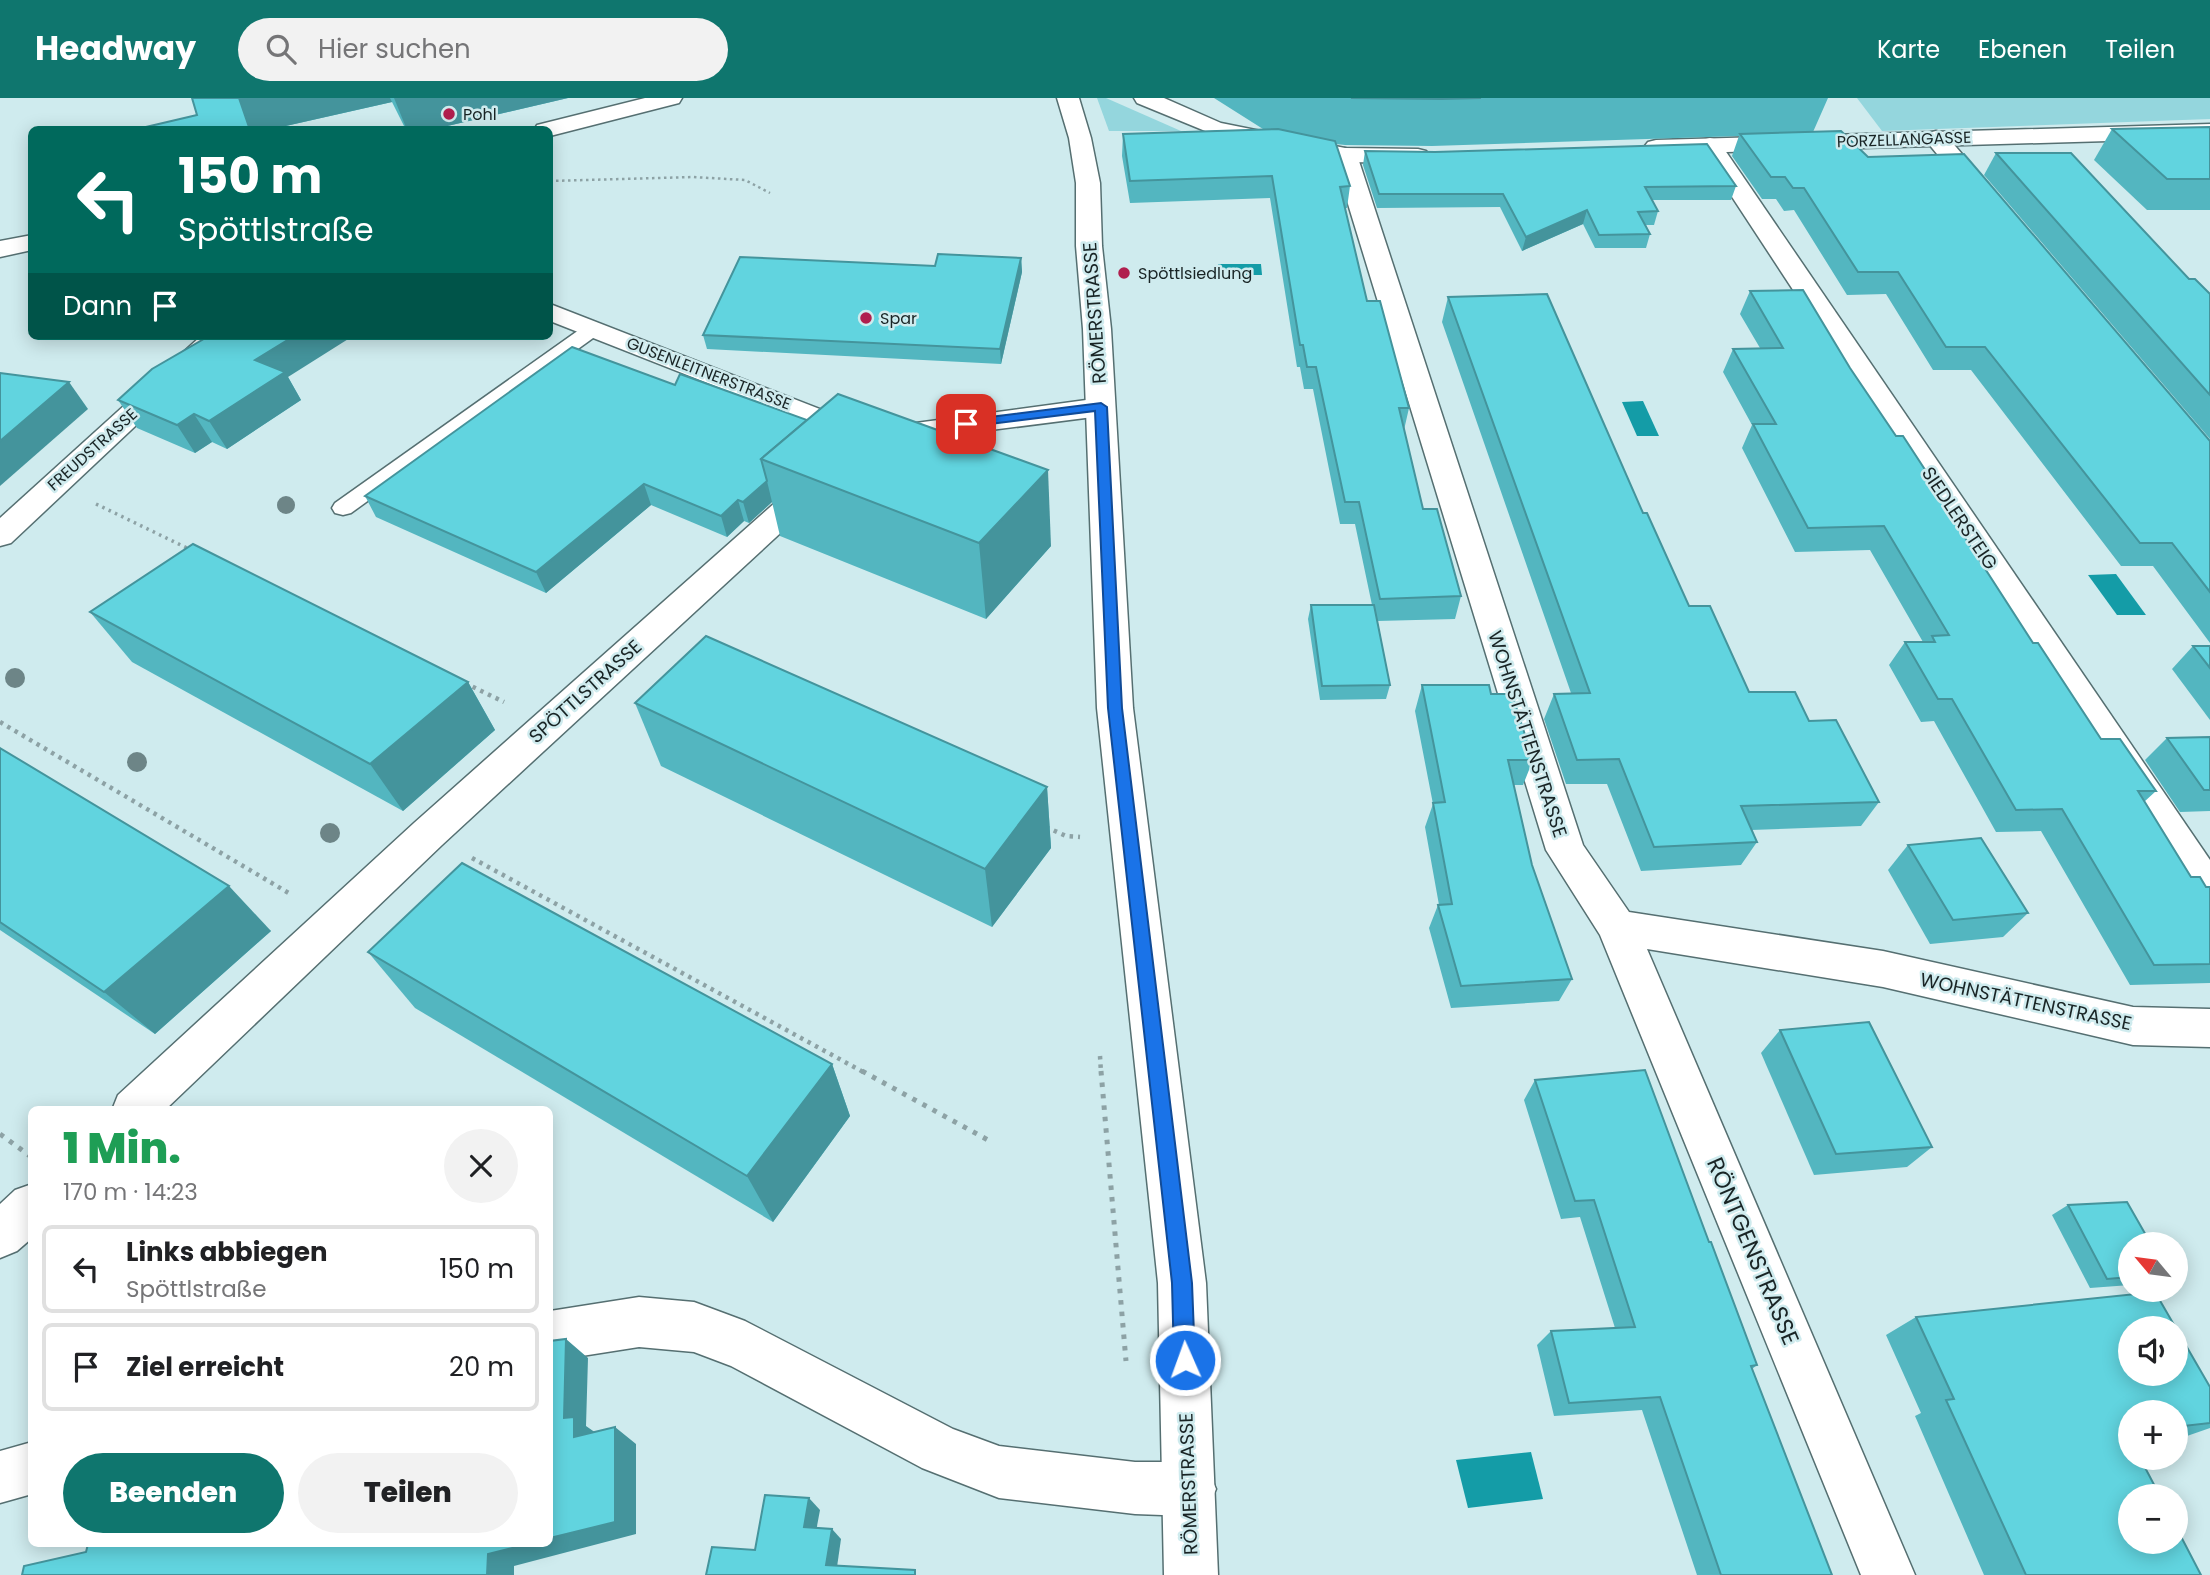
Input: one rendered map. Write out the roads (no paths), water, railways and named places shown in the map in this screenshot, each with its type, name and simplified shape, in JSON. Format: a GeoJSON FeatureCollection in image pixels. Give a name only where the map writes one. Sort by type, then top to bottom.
{"type":"FeatureCollection","features":[{"type":"Feature","properties":{"kind":"street"},"geometry":{"type":"LineString","coordinates":[[553,128],[671,98]]}},
{"type":"Feature","properties":{"kind":"street","name":"RÖMERSTRASSE"},"geometry":{"type":"LineString","coordinates":[[1068,98],[1080,138],[1088,183],[1089,246],[1097,329],[1115,708],[1182,1283],[1191,1575]]}},
{"type":"Feature","properties":{"kind":"street"},"geometry":{"type":"LineString","coordinates":[[1145,98],[1214,128],[1345,155],[1446,155]]}},
{"type":"Feature","properties":{"kind":"street","name":"PORZELLANGASSE"},"geometry":{"type":"LineString","coordinates":[[1641,148],[2210,131]]}},
{"type":"Feature","properties":{"kind":"street"},"geometry":{"type":"LineString","coordinates":[[1936,138],[2003,218]]}},
{"type":"Feature","properties":{"kind":"street","name":"SIEDLERSTEIG"},"geometry":{"type":"LineString","coordinates":[[1710,145],[2210,892]]}},
{"type":"Feature","properties":{"kind":"street","name":"WOHNSTÄTTENSTRASSE"},"geometry":{"type":"LineString","coordinates":[[1345,155],[1565,850],[1617,927],[1883,969],[2133,1026],[2210,1028]]}},
{"type":"Feature","properties":{"kind":"street"},"geometry":{"type":"LineString","coordinates":[[0,249],[28,243]]}},
{"type":"Feature","properties":{"kind":"street","name":"GUSENLEITNERSTRASSE"},"geometry":{"type":"LineString","coordinates":[[553,314],[868,437]]}},
{"type":"Feature","properties":{"kind":"street","name":"FREUDSTRASSE"},"geometry":{"type":"LineString","coordinates":[[0,536],[53,484],[213,340]]}},
{"type":"Feature","properties":{"kind":"street"},"geometry":{"type":"LineString","coordinates":[[868,437],[1101,407]]}},
{"type":"Feature","properties":{"kind":"street","name":"SPÖTTLSTRASSE"},"geometry":{"type":"LineString","coordinates":[[138,1106],[428,834],[868,437]]}},
{"type":"Feature","properties":{"kind":"street","name":"RÖNTGENSTRASSE"},"geometry":{"type":"LineString","coordinates":[[1617,927],[1888,1575]]}},
{"type":"Feature","properties":{"kind":"street"},"geometry":{"type":"LineString","coordinates":[[0,1236],[28,1210]]}},
{"type":"Feature","properties":{"kind":"street"},"geometry":{"type":"LineString","coordinates":[[553,1336],[639,1322],[694,1327],[745,1346],[940,1450],[999,1472],[1135,1488],[1189,1489]]}},
{"type":"Feature","properties":{"kind":"street"},"geometry":{"type":"LineString","coordinates":[[0,1477],[28,1469]]}},
{"type":"Feature","properties":{"kind":"lane"},"geometry":{"type":"LineString","coordinates":[[343,508],[593,328]]}},
{"type":"Feature","properties":{"kind":"place","name":"Pohl"},"geometry":{"type":"Point","coordinates":[449,114]}},
{"type":"Feature","properties":{"kind":"place","name":"Spöttlsiedlung"},"geometry":{"type":"Point","coordinates":[1124,273]}},
{"type":"Feature","properties":{"kind":"place","name":"Spar"},"geometry":{"type":"Point","coordinates":[866,318]}}]}
